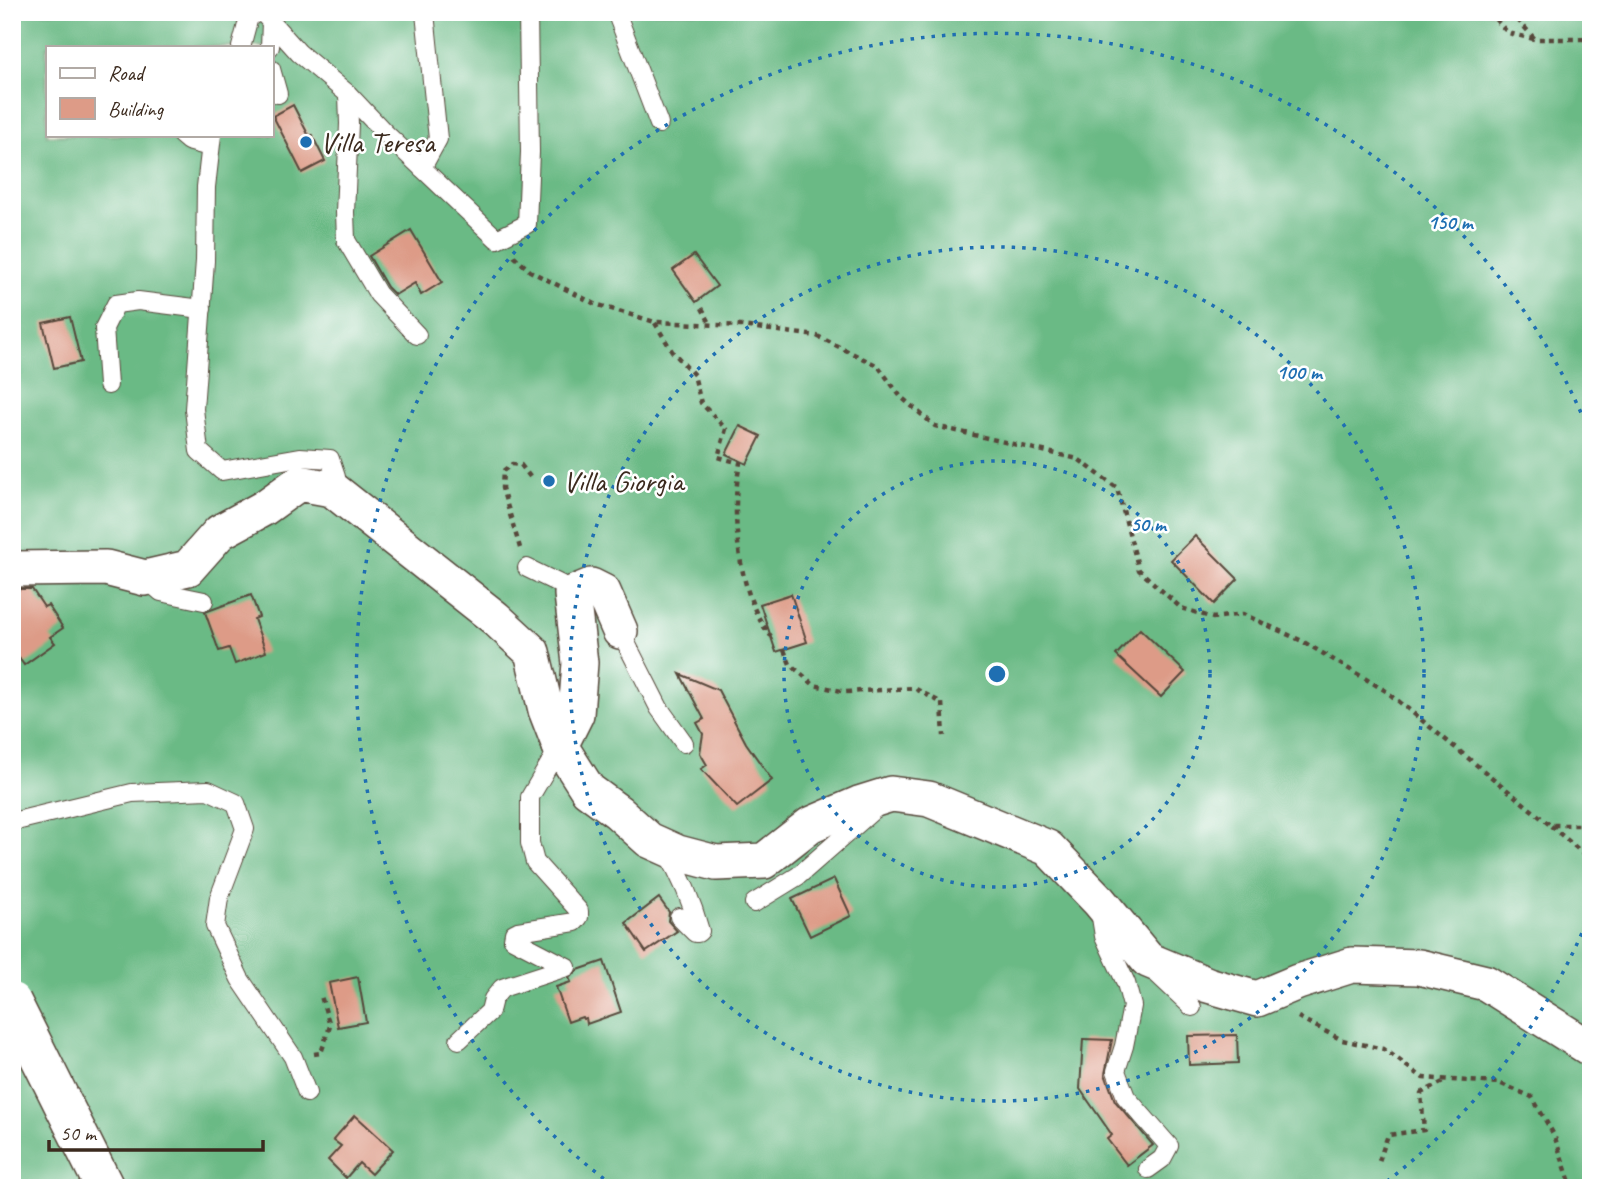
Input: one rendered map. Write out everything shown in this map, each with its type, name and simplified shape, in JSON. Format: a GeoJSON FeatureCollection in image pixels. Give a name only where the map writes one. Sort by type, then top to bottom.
{"type":"FeatureCollection","features":[{"type":"Feature","properties":{"kind":"main road"},"geometry":{"type":"LineString","coordinates":[[12,1002],[105,1188]]}},
{"type":"Feature","properties":{"kind":"street"},"geometry":{"type":"LineString","coordinates":[[12,569],[106,568],[145,578],[188,568],[220,533],[264,508],[299,483],[332,489],[495,618],[532,652],[545,710],[560,746],[588,790],[649,840],[677,853],[716,863],[764,861],[810,825],[859,804],[891,794],[929,799],[1048,848],[1099,901],[1148,960],[1208,985],[1256,999],[1352,965],[1419,967],[1486,983],[1591,1049]]}},
{"type":"Feature","properties":{"kind":"street"},"geometry":{"type":"LineString","coordinates":[[560,746],[576,715],[580,663],[572,594],[591,586],[603,592],[620,631]]}},
{"type":"Feature","properties":{"kind":"lane"},"geometry":{"type":"LineString","coordinates":[[264,15],[299,53],[348,94],[497,239],[527,224],[530,152],[528,12]]}},
{"type":"Feature","properties":{"kind":"lane"},"geometry":{"type":"LineString","coordinates":[[616,12],[659,124]]}},
{"type":"Feature","properties":{"kind":"lane"},"geometry":{"type":"LineString","coordinates":[[422,168],[438,139],[425,13]]}},
{"type":"Feature","properties":{"kind":"lane"},"geometry":{"type":"LineString","coordinates":[[241,46],[249,17],[264,15]]}},
{"type":"Feature","properties":{"kind":"lane"},"geometry":{"type":"LineString","coordinates":[[264,15],[270,46]]}},
{"type":"Feature","properties":{"kind":"lane"},"geometry":{"type":"LineString","coordinates":[[273,76],[278,94]]}},
{"type":"Feature","properties":{"kind":"lane"},"geometry":{"type":"LineString","coordinates":[[348,94],[346,240],[378,295],[417,335]]}},
{"type":"Feature","properties":{"kind":"lane"},"geometry":{"type":"LineString","coordinates":[[182,136],[188,141],[211,141],[194,409],[200,451],[222,471],[300,457],[330,459],[336,477],[332,489]]}},
{"type":"Feature","properties":{"kind":"lane"},"geometry":{"type":"LineString","coordinates":[[108,385],[104,328],[116,304],[138,301],[202,309]]}},
{"type":"Feature","properties":{"kind":"lane"},"geometry":{"type":"LineString","coordinates":[[527,568],[562,585],[572,594]]}},
{"type":"Feature","properties":{"kind":"lane"},"geometry":{"type":"LineString","coordinates":[[145,578],[161,592],[204,601]]}},
{"type":"Feature","properties":{"kind":"lane"},"geometry":{"type":"LineString","coordinates":[[620,631],[659,708],[684,743]]}},
{"type":"Feature","properties":{"kind":"lane"},"geometry":{"type":"LineString","coordinates":[[459,1040],[490,1011],[502,988],[567,967],[513,939],[518,930],[575,922],[579,917],[579,911],[535,862],[530,843],[530,797],[560,746]]}},
{"type":"Feature","properties":{"kind":"lane"},"geometry":{"type":"LineString","coordinates":[[12,822],[132,793],[208,790],[236,803],[245,829],[219,898],[215,926],[240,979],[292,1057],[307,1093]]}},
{"type":"Feature","properties":{"kind":"lane"},"geometry":{"type":"LineString","coordinates":[[754,903],[798,876],[891,794]]}},
{"type":"Feature","properties":{"kind":"lane"},"geometry":{"type":"LineString","coordinates":[[663,846],[675,867],[696,919],[700,930],[698,933],[679,918]]}},
{"type":"Feature","properties":{"kind":"lane"},"geometry":{"type":"LineString","coordinates":[[1099,901],[1104,936],[1126,983],[1132,1006],[1116,1071],[1126,1097],[1169,1146],[1162,1159],[1148,1169]]}},
{"type":"Feature","properties":{"kind":"lane"},"geometry":{"type":"LineString","coordinates":[[1148,960],[1155,973],[1192,1007]]}},
{"type":"Feature","properties":{"kind":"path"},"geometry":{"type":"LineString","coordinates":[[1489,12],[1508,33],[1535,39],[1591,39]]}},
{"type":"Feature","properties":{"kind":"path"},"geometry":{"type":"LineString","coordinates":[[1511,12],[1535,39]]}},
{"type":"Feature","properties":{"kind":"path"},"geometry":{"type":"LineString","coordinates":[[497,239],[530,271],[595,304],[654,322],[817,336],[878,366],[901,397],[935,426],[1078,459],[1117,488],[1139,570],[1181,608],[1213,618],[1243,614],[1302,641],[1386,691],[1591,860]]}},
{"type":"Feature","properties":{"kind":"path"},"geometry":{"type":"LineString","coordinates":[[702,308],[711,325]]}},
{"type":"Feature","properties":{"kind":"path"},"geometry":{"type":"LineString","coordinates":[[654,322],[672,351],[694,375],[701,403],[726,429],[718,457],[740,463],[736,497],[741,572],[758,621],[771,636]]}},
{"type":"Feature","properties":{"kind":"path"},"geometry":{"type":"LineString","coordinates":[[527,568],[513,531],[502,488],[503,471],[512,464],[521,465],[531,478]]}},
{"type":"Feature","properties":{"kind":"path"},"geometry":{"type":"LineString","coordinates":[[784,650],[790,664],[814,685],[846,692],[914,688],[942,703],[944,736]]}},
{"type":"Feature","properties":{"kind":"path"},"geometry":{"type":"LineString","coordinates":[[1550,825],[1591,825]]}},
{"type":"Feature","properties":{"kind":"path"},"geometry":{"type":"LineString","coordinates":[[292,1057],[321,1053],[330,1026],[321,996]]}},
{"type":"Feature","properties":{"kind":"path"},"geometry":{"type":"LineString","coordinates":[[1256,999],[1274,1003],[1342,1041],[1384,1049],[1423,1078],[1499,1083],[1532,1097],[1554,1135],[1572,1188]]}},
{"type":"Feature","properties":{"kind":"path"},"geometry":{"type":"LineString","coordinates":[[1379,1161],[1388,1135],[1423,1130],[1421,1093],[1447,1080]]}},
{"type":"Feature","properties":{"kind":"path"},"geometry":{"type":"LineString","coordinates":[[27,1188],[62,1188]]}},
{"type":"Feature","properties":{"kind":"green space"},"geometry":{"type":"Polygon","coordinates":[[[12,12],[1591,12],[1591,1188],[12,1188],[12,12]]]}},
{"type":"Feature","properties":{"kind":"building","name":"Villa Teresa"},"geometry":{"type":"Polygon","coordinates":[[[293,105],[325,161],[302,173],[273,116],[293,105]]]}},
{"type":"Feature","properties":{"kind":"building"},"geometry":{"type":"Polygon","coordinates":[[[411,230],[442,282],[421,295],[415,283],[395,295],[387,287],[369,256],[411,230]]]}},
{"type":"Feature","properties":{"kind":"building"},"geometry":{"type":"Polygon","coordinates":[[[694,255],[717,286],[696,302],[673,270],[694,255]]]}},
{"type":"Feature","properties":{"kind":"building"},"geometry":{"type":"Polygon","coordinates":[[[70,317],[81,362],[54,368],[43,323],[70,317]]]}},
{"type":"Feature","properties":{"kind":"building"},"geometry":{"type":"Polygon","coordinates":[[[740,426],[761,436],[747,464],[726,454],[740,426]]]}},
{"type":"Feature","properties":{"kind":"building"},"geometry":{"type":"Polygon","coordinates":[[[1195,536],[1238,579],[1214,604],[1171,560],[1195,536]]]}},
{"type":"Feature","properties":{"kind":"building"},"geometry":{"type":"Polygon","coordinates":[[[20,589],[32,589],[44,607],[48,605],[63,628],[50,637],[55,643],[24,665],[12,648],[12,595],[20,589]]]}},
{"type":"Feature","properties":{"kind":"building"},"geometry":{"type":"Polygon","coordinates":[[[791,594],[807,642],[776,652],[760,604],[791,594]]]}},
{"type":"Feature","properties":{"kind":"building"},"geometry":{"type":"Polygon","coordinates":[[[251,595],[259,617],[254,619],[266,652],[235,664],[229,648],[219,651],[205,612],[251,595]]]}},
{"type":"Feature","properties":{"kind":"building"},"geometry":{"type":"Polygon","coordinates":[[[1140,629],[1185,672],[1161,697],[1116,655],[1140,629]]]}},
{"type":"Feature","properties":{"kind":"building"},"geometry":{"type":"Polygon","coordinates":[[[680,674],[718,690],[746,743],[772,780],[737,807],[701,769],[707,765],[700,753],[703,734],[697,723],[704,719],[680,674]]]}},
{"type":"Feature","properties":{"kind":"building"},"geometry":{"type":"Polygon","coordinates":[[[834,879],[851,916],[810,936],[792,899],[834,879]]]}},
{"type":"Feature","properties":{"kind":"building"},"geometry":{"type":"Polygon","coordinates":[[[659,898],[669,912],[668,921],[677,931],[646,952],[626,923],[659,898]]]}},
{"type":"Feature","properties":{"kind":"building"},"geometry":{"type":"Polygon","coordinates":[[[604,961],[621,1012],[587,1024],[586,1018],[582,1017],[568,1022],[556,987],[571,982],[569,978],[578,970],[604,961]]]}},
{"type":"Feature","properties":{"kind":"building"},"geometry":{"type":"Polygon","coordinates":[[[358,977],[366,1022],[338,1027],[329,983],[358,977]]]}},
{"type":"Feature","properties":{"kind":"building"},"geometry":{"type":"Polygon","coordinates":[[[1237,1035],[1238,1063],[1189,1065],[1188,1036],[1237,1035]]]}},
{"type":"Feature","properties":{"kind":"building"},"geometry":{"type":"Polygon","coordinates":[[[1083,1039],[1112,1040],[1105,1074],[1115,1101],[1153,1145],[1127,1165],[1107,1139],[1112,1135],[1080,1089],[1083,1039]]]}},
{"type":"Feature","properties":{"kind":"building"},"geometry":{"type":"Polygon","coordinates":[[[355,1115],[393,1150],[371,1174],[359,1163],[346,1178],[328,1160],[341,1146],[333,1140],[355,1115]]]}},
{"type":"Feature","properties":{"kind":"place","name":"Villa Teresa"},"geometry":{"type":"Point","coordinates":[306,142]}},
{"type":"Feature","properties":{"kind":"place","name":"Villa Giorgia"},"geometry":{"type":"Point","coordinates":[549,481]}}]}
